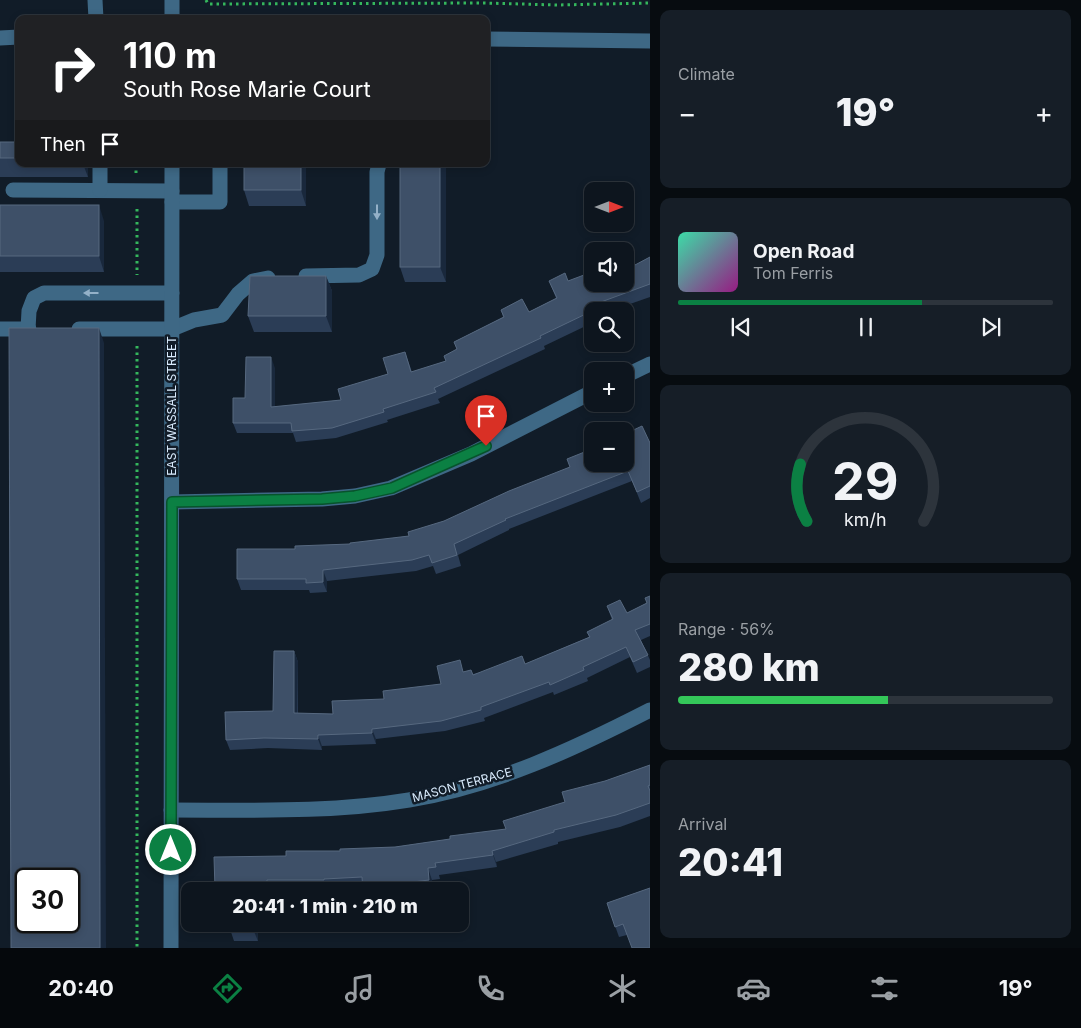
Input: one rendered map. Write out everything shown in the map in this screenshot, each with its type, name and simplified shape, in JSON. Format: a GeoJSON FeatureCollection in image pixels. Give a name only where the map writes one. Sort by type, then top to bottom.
{"type":"FeatureCollection","features":[{"type":"Feature","properties":{"kind":"street"},"geometry":{"type":"LineString","coordinates":[[95,0],[96,15]]}},
{"type":"Feature","properties":{"kind":"street"},"geometry":{"type":"LineString","coordinates":[[172,0],[172,15]]}},
{"type":"Feature","properties":{"kind":"street"},"geometry":{"type":"LineString","coordinates":[[0,38],[15,37]]}},
{"type":"Feature","properties":{"kind":"street"},"geometry":{"type":"LineString","coordinates":[[490,39],[650,41]]}},
{"type":"Feature","properties":{"kind":"street"},"geometry":{"type":"LineString","coordinates":[[100,167],[100,190]]}},
{"type":"Feature","properties":{"kind":"street","name":"EAST WASSALL STREET"},"geometry":{"type":"LineString","coordinates":[[171,948],[172,167]]}},
{"type":"Feature","properties":{"kind":"street"},"geometry":{"type":"LineString","coordinates":[[13,190],[136,191],[220,202],[220,167]]}},
{"type":"Feature","properties":{"kind":"street"},"geometry":{"type":"LineString","coordinates":[[68,329],[172,328],[194,320],[222,315],[238,294],[253,281],[284,277],[359,275],[372,269],[377,255],[378,167]]}},
{"type":"Feature","properties":{"kind":"street"},"geometry":{"type":"LineString","coordinates":[[28,329],[29,311],[34,298],[44,293],[172,293]]}},
{"type":"Feature","properties":{"kind":"street"},"geometry":{"type":"LineString","coordinates":[[0,329],[48,329]]}},
{"type":"Feature","properties":{"kind":"street"},"geometry":{"type":"LineString","coordinates":[[634,372],[650,364]]}},
{"type":"Feature","properties":{"kind":"street"},"geometry":{"type":"LineString","coordinates":[[172,502],[322,499],[355,496],[392,488],[471,454],[584,396]]}},
{"type":"Feature","properties":{"kind":"street","name":"MASON TERRACE"},"geometry":{"type":"LineString","coordinates":[[171,810],[318,808],[373,805],[411,800],[458,789],[547,760],[585,744],[650,710]]}},
{"type":"Feature","properties":{"kind":"path"},"geometry":{"type":"LineString","coordinates":[[206,0],[208,4],[485,3],[556,5],[650,3]]}},
{"type":"Feature","properties":{"kind":"path"},"geometry":{"type":"LineString","coordinates":[[136,167],[137,293]]}},
{"type":"Feature","properties":{"kind":"path"},"geometry":{"type":"LineString","coordinates":[[137,328],[137,948]]}},
{"type":"Feature","properties":{"kind":"building"},"geometry":{"type":"Polygon","coordinates":[[[0,142],[15,142],[15,158],[0,158],[0,142]]]}},
{"type":"Feature","properties":{"kind":"building"},"geometry":{"type":"Polygon","coordinates":[[[244,167],[301,167],[301,190],[244,190],[244,167]]]}},
{"type":"Feature","properties":{"kind":"building"},"geometry":{"type":"Polygon","coordinates":[[[400,167],[440,167],[440,267],[400,267],[400,167]]]}},
{"type":"Feature","properties":{"kind":"building"},"geometry":{"type":"Polygon","coordinates":[[[0,205],[99,205],[99,256],[0,256],[0,205]]]}},
{"type":"Feature","properties":{"kind":"building"},"geometry":{"type":"Polygon","coordinates":[[[650,257],[650,284],[634,290],[634,262],[635,265],[650,257]]]}},
{"type":"Feature","properties":{"kind":"building"},"geometry":{"type":"Polygon","coordinates":[[[565,273],[568,281],[584,275],[584,292],[628,292],[601,302],[584,302],[584,315],[540,336],[541,338],[434,388],[436,392],[383,409],[384,412],[332,428],[292,431],[291,423],[233,423],[233,398],[245,398],[246,357],[271,357],[271,407],[341,400],[338,389],[388,374],[383,358],[405,352],[411,372],[446,361],[444,356],[457,349],[454,342],[504,317],[501,310],[522,299],[529,312],[557,298],[549,281],[565,273]]]}},
{"type":"Feature","properties":{"kind":"building"},"geometry":{"type":"Polygon","coordinates":[[[250,276],[326,276],[326,316],[248,316],[250,276]]]}},
{"type":"Feature","properties":{"kind":"building"},"geometry":{"type":"Polygon","coordinates":[[[9,328],[99,328],[100,948],[11,948],[9,328]]]}},
{"type":"Feature","properties":{"kind":"building"},"geometry":{"type":"Polygon","coordinates":[[[642,426],[650,443],[650,486],[637,492],[628,472],[634,472],[634,430],[642,426]]]}},
{"type":"Feature","properties":{"kind":"building"},"geometry":{"type":"Polygon","coordinates":[[[584,452],[584,472],[625,472],[505,519],[454,544],[457,555],[432,563],[429,555],[412,560],[323,570],[323,582],[306,583],[306,579],[237,579],[237,549],[295,549],[295,546],[350,544],[409,536],[408,532],[444,521],[509,491],[570,467],[567,459],[584,452]]]}},
{"type":"Feature","properties":{"kind":"building"},"geometry":{"type":"Polygon","coordinates":[[[650,596],[650,624],[635,630],[648,655],[633,662],[626,647],[583,667],[584,670],[550,685],[549,682],[481,707],[481,710],[441,721],[372,729],[372,733],[318,735],[318,739],[264,738],[226,740],[225,712],[273,711],[274,651],[294,651],[294,713],[333,714],[332,701],[384,699],[383,691],[441,684],[437,666],[460,660],[463,672],[471,670],[473,675],[522,656],[525,664],[590,637],[587,632],[613,619],[607,606],[620,600],[627,613],[647,603],[645,598],[650,596]]]}},
{"type":"Feature","properties":{"kind":"building"},"geometry":{"type":"Polygon","coordinates":[[[650,765],[650,785],[648,786],[650,803],[616,815],[554,830],[554,832],[492,851],[493,855],[435,863],[436,867],[428,868],[429,880],[413,882],[362,882],[362,877],[324,880],[267,880],[267,882],[215,882],[214,857],[286,856],[286,851],[340,851],[340,849],[395,847],[450,839],[450,836],[506,829],[503,821],[565,802],[562,792],[605,781],[650,765]]]}},
{"type":"Feature","properties":{"kind":"building"},"geometry":{"type":"Polygon","coordinates":[[[650,888],[650,948],[632,948],[623,924],[615,927],[607,903],[650,888]]]}},
{"type":"Feature","properties":{"kind":"route"},"geometry":{"type":"LineString","coordinates":[[171,850],[172,502],[322,499],[355,496],[392,488],[486,446]]}}]}
